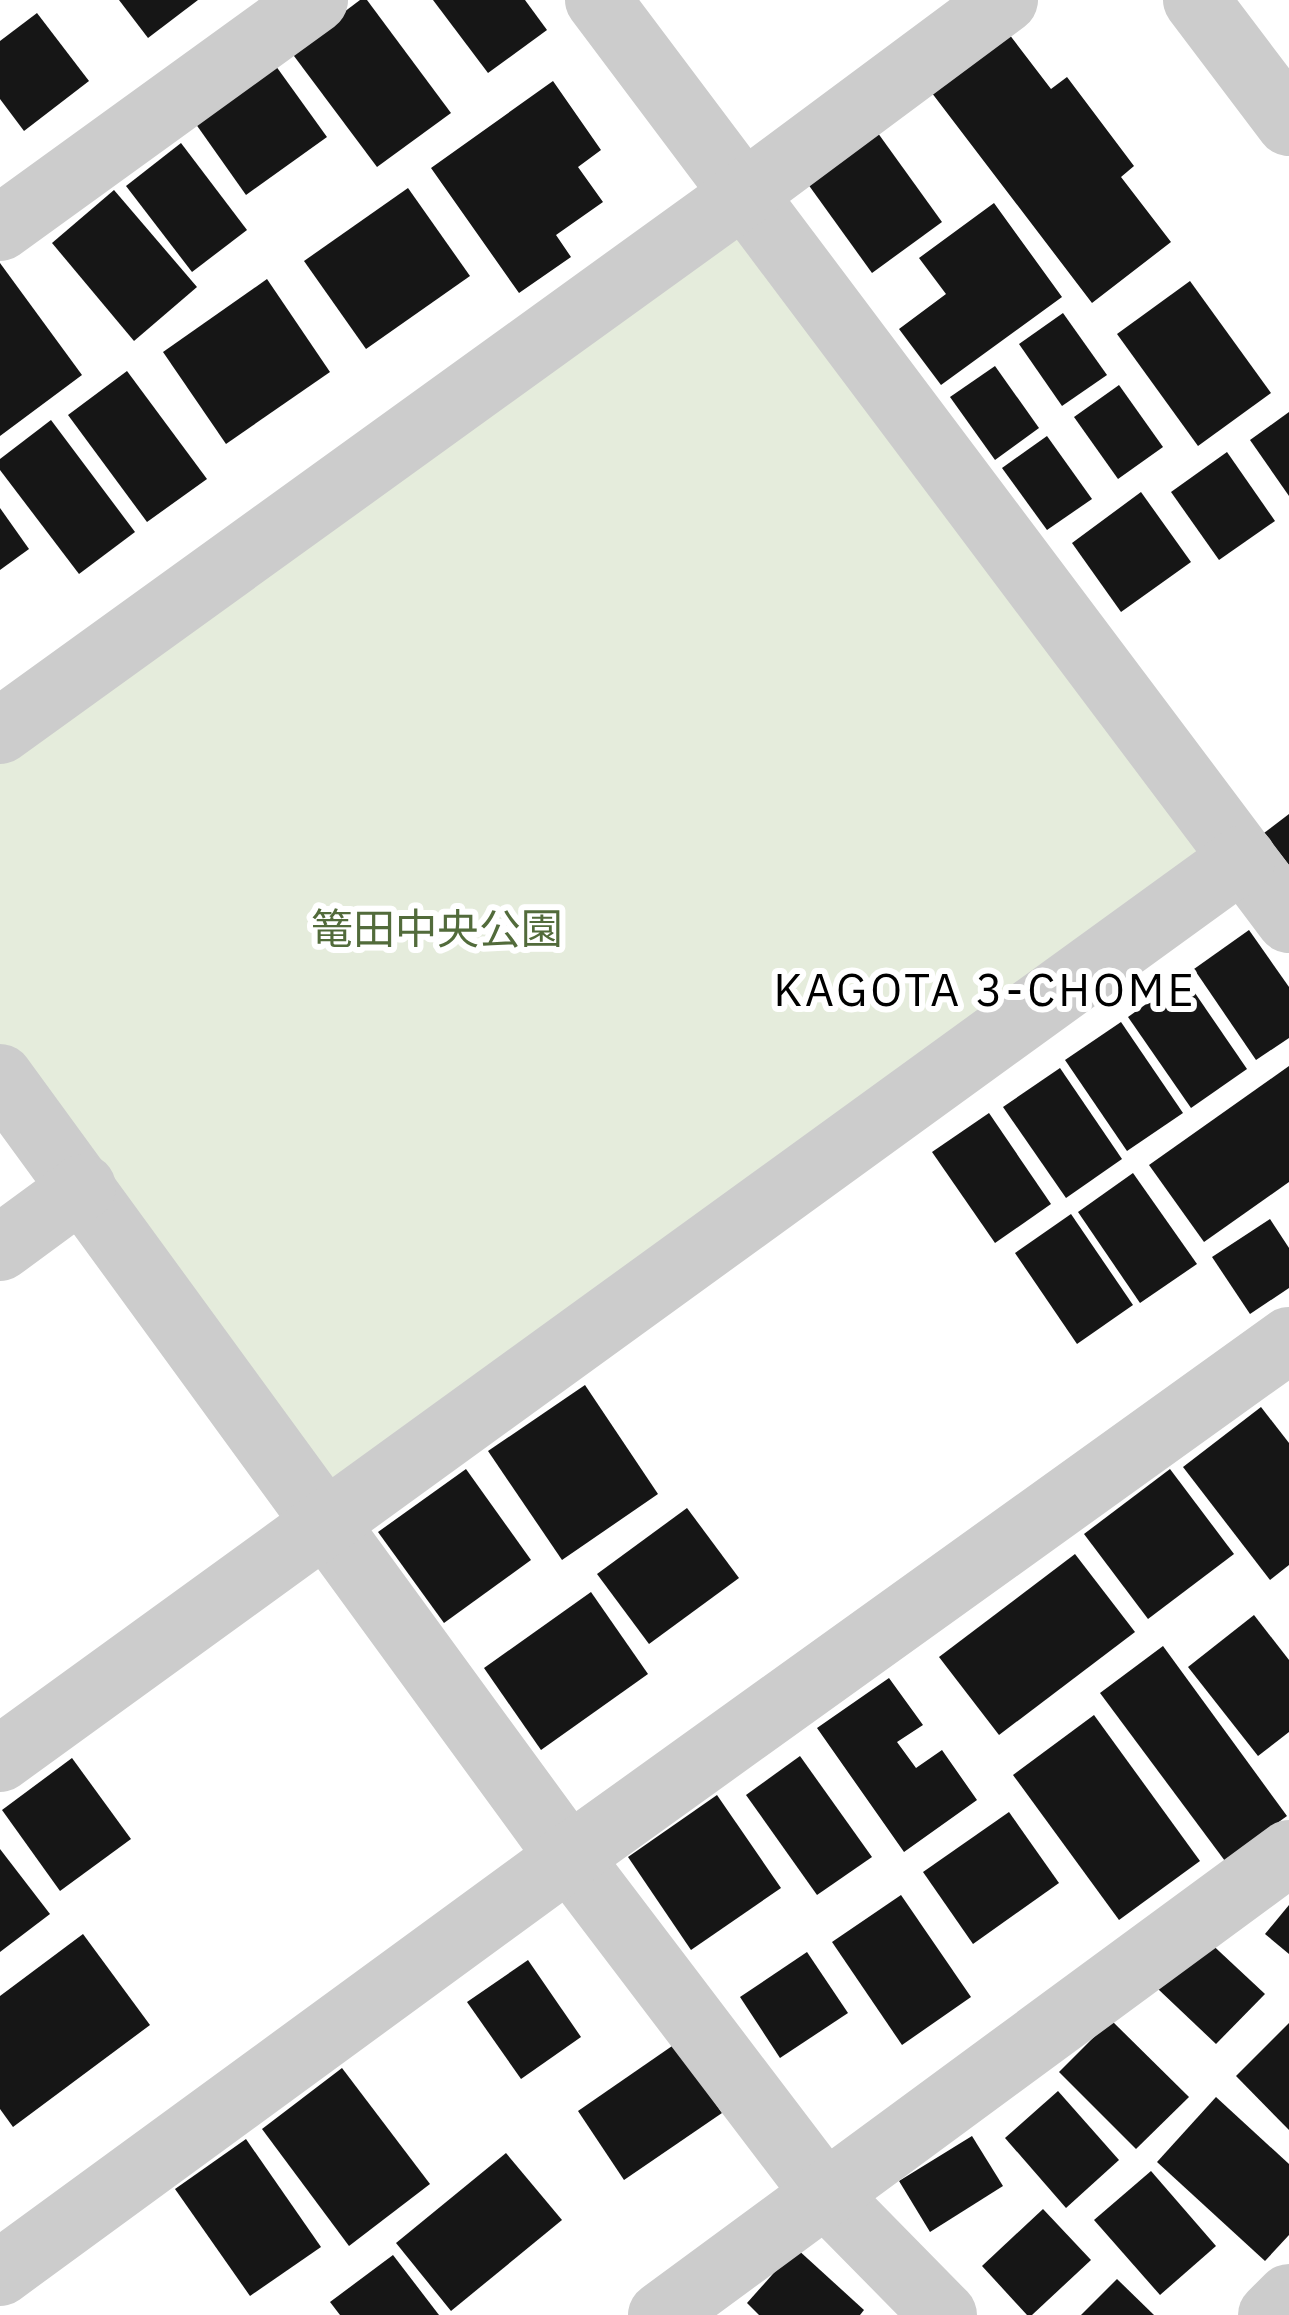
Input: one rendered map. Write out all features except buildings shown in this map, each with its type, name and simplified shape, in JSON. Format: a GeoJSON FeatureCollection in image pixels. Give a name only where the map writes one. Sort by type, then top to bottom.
{"type":"FeatureCollection","features":[{"type":"Feature","properties":{"kind":"street"},"geometry":{"type":"LineString","coordinates":[[0,228],[315,0]]}},
{"type":"Feature","properties":{"kind":"street"},"geometry":{"type":"LineString","coordinates":[[598,0],[1289,920]]}},
{"type":"Feature","properties":{"kind":"street"},"geometry":{"type":"LineString","coordinates":[[0,731],[1005,0]]}},
{"type":"Feature","properties":{"kind":"street"},"geometry":{"type":"LineString","coordinates":[[1196,0],[1289,123]]}},
{"type":"Feature","properties":{"kind":"street"},"geometry":{"type":"LineString","coordinates":[[0,1759],[1243,858]]}},
{"type":"Feature","properties":{"kind":"street"},"geometry":{"type":"LineString","coordinates":[[0,1077],[569,1857],[825,2194],[944,2315]]}},
{"type":"Feature","properties":{"kind":"street"},"geometry":{"type":"LineString","coordinates":[[0,1248],[83,1187]]}},
{"type":"Feature","properties":{"kind":"street"},"geometry":{"type":"LineString","coordinates":[[0,2273],[1289,1340]]}},
{"type":"Feature","properties":{"kind":"street"},"geometry":{"type":"LineString","coordinates":[[662,2315],[1289,1853]]}},
{"type":"Feature","properties":{"kind":"street"},"geometry":{"type":"LineString","coordinates":[[1271,2315],[1289,2297]]}},
{"type":"Feature","properties":{"kind":"green space","name":"篭田中央公園"},"geometry":{"type":"Polygon","coordinates":[[[744,194],[1243,858],[327,1523],[0,1077],[0,731],[744,194]]]}},
{"type":"Feature","properties":{"kind":"district","name":"KAGOTA 3-CHOME"},"geometry":{"type":"Point","coordinates":[985,990]}}]}
